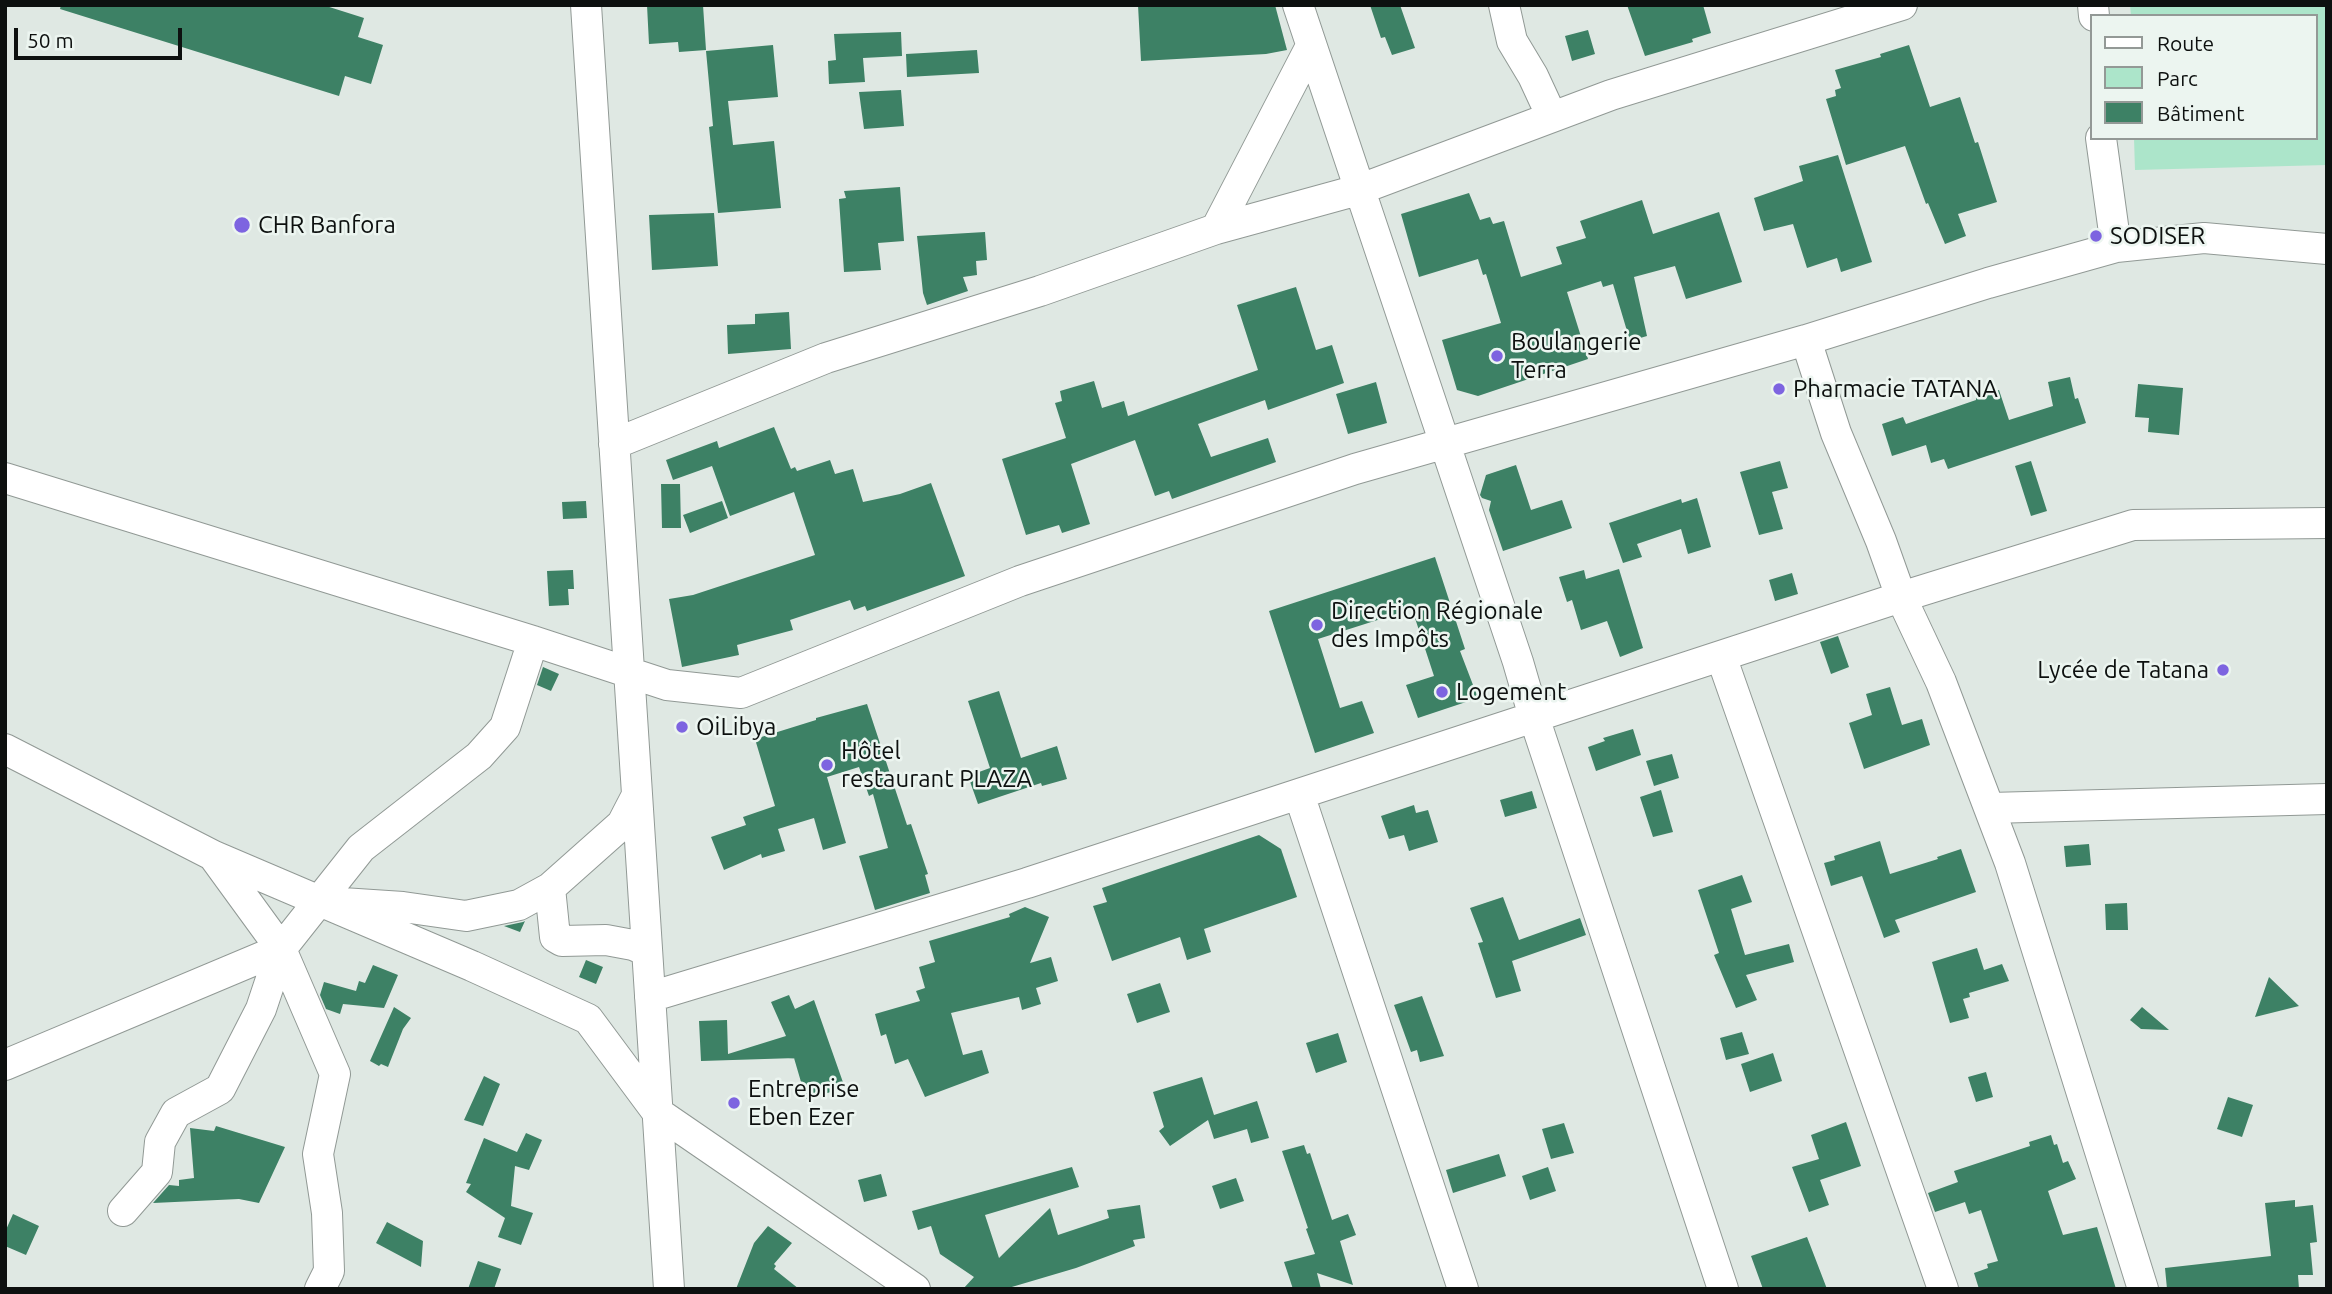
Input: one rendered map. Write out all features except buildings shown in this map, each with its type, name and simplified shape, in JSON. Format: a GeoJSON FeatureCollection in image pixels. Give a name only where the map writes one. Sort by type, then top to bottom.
{"type":"FeatureCollection","features":[{"type":"Feature","properties":{"kind":"street"},"geometry":{"type":"LineString","coordinates":[[586,5],[669,1289]]}},
{"type":"Feature","properties":{"kind":"street"},"geometry":{"type":"LineString","coordinates":[[1298,5],[1518,662],[1723,1289]]}},
{"type":"Feature","properties":{"kind":"street"},"geometry":{"type":"LineString","coordinates":[[1504,5],[1513,41],[1552,117]]}},
{"type":"Feature","properties":{"kind":"street"},"geometry":{"type":"LineString","coordinates":[[614,444],[826,358],[1040,291],[1216,229],[1358,190],[1611,94],[1856,13],[1902,5]]}},
{"type":"Feature","properties":{"kind":"street"},"geometry":{"type":"LineString","coordinates":[[1216,229],[1311,47]]}},
{"type":"Feature","properties":{"kind":"street"},"geometry":{"type":"LineString","coordinates":[[2101,140],[2116,247]]}},
{"type":"Feature","properties":{"kind":"street"},"geometry":{"type":"LineString","coordinates":[[5,478],[667,685],[741,693],[1020,581],[1355,470],[2116,247],[2204,238],[2327,249]]}},
{"type":"Feature","properties":{"kind":"street"},"geometry":{"type":"LineString","coordinates":[[1806,340],[1836,433],[1901,597],[1941,682],[2010,863],[2143,1289]]}},
{"type":"Feature","properties":{"kind":"street"},"geometry":{"type":"LineString","coordinates":[[650,997],[1027,883],[1901,597],[2133,525],[2327,523]]}},
{"type":"Feature","properties":{"kind":"street"},"geometry":{"type":"LineString","coordinates":[[123,1211],[157,1172],[160,1142],[176,1114],[220,1089],[261,1009],[281,949],[361,848],[480,756],[505,727],[533,641]]}},
{"type":"Feature","properties":{"kind":"street"},"geometry":{"type":"LineString","coordinates":[[1721,656],[1943,1289]]}},
{"type":"Feature","properties":{"kind":"street"},"geometry":{"type":"LineString","coordinates":[[5,749],[214,856],[472,966],[588,1019],[657,1112],[915,1289]]}},
{"type":"Feature","properties":{"kind":"street"},"geometry":{"type":"LineString","coordinates":[[321,901],[403,907],[466,916],[519,905],[550,888],[622,824],[637,794]]}},
{"type":"Feature","properties":{"kind":"street"},"geometry":{"type":"LineString","coordinates":[[1299,794],[1463,1289]]}},
{"type":"Feature","properties":{"kind":"street"},"geometry":{"type":"LineString","coordinates":[[1990,808],[2327,799]]}},
{"type":"Feature","properties":{"kind":"street"},"geometry":{"type":"LineString","coordinates":[[214,856],[281,949],[335,1074],[318,1154],[327,1213],[329,1272],[320,1289]]}},
{"type":"Feature","properties":{"kind":"street"},"geometry":{"type":"LineString","coordinates":[[550,888],[555,937],[562,941],[606,940],[633,945],[647,951]]}},
{"type":"Feature","properties":{"kind":"street"},"geometry":{"type":"LineString","coordinates":[[5,1065],[281,949]]}},
{"type":"Feature","properties":{"kind":"green space"},"geometry":{"type":"Polygon","coordinates":[[[2130,5],[2327,5],[2327,165],[2135,170],[2134,140],[2318,140],[2318,14],[2131,14],[2130,5]]]}},
{"type":"Feature","properties":{"kind":"place","name":"CHR Banfora"},"geometry":{"type":"Point","coordinates":[242,225]}},
{"type":"Feature","properties":{"kind":"place","name":"SODISER"},"geometry":{"type":"Point","coordinates":[2096,236]}},
{"type":"Feature","properties":{"kind":"place","name":"Boulangerie Terra"},"geometry":{"type":"Point","coordinates":[1497,356]}},
{"type":"Feature","properties":{"kind":"place","name":"Pharmacie TATANA"},"geometry":{"type":"Point","coordinates":[1779,389]}},
{"type":"Feature","properties":{"kind":"place","name":"Direction Régionale des Impôts"},"geometry":{"type":"Point","coordinates":[1317,625]}},
{"type":"Feature","properties":{"kind":"place","name":"Lycée de Tatana"},"geometry":{"type":"Point","coordinates":[2223,670]}},
{"type":"Feature","properties":{"kind":"place","name":"Logement"},"geometry":{"type":"Point","coordinates":[1442,692]}},
{"type":"Feature","properties":{"kind":"place","name":"OiLibya"},"geometry":{"type":"Point","coordinates":[682,727]}},
{"type":"Feature","properties":{"kind":"place","name":"Hôtel restaurant PLAZA"},"geometry":{"type":"Point","coordinates":[827,765]}},
{"type":"Feature","properties":{"kind":"place","name":"Entreprise Eben Ezer"},"geometry":{"type":"Point","coordinates":[734,1103]}}]}
